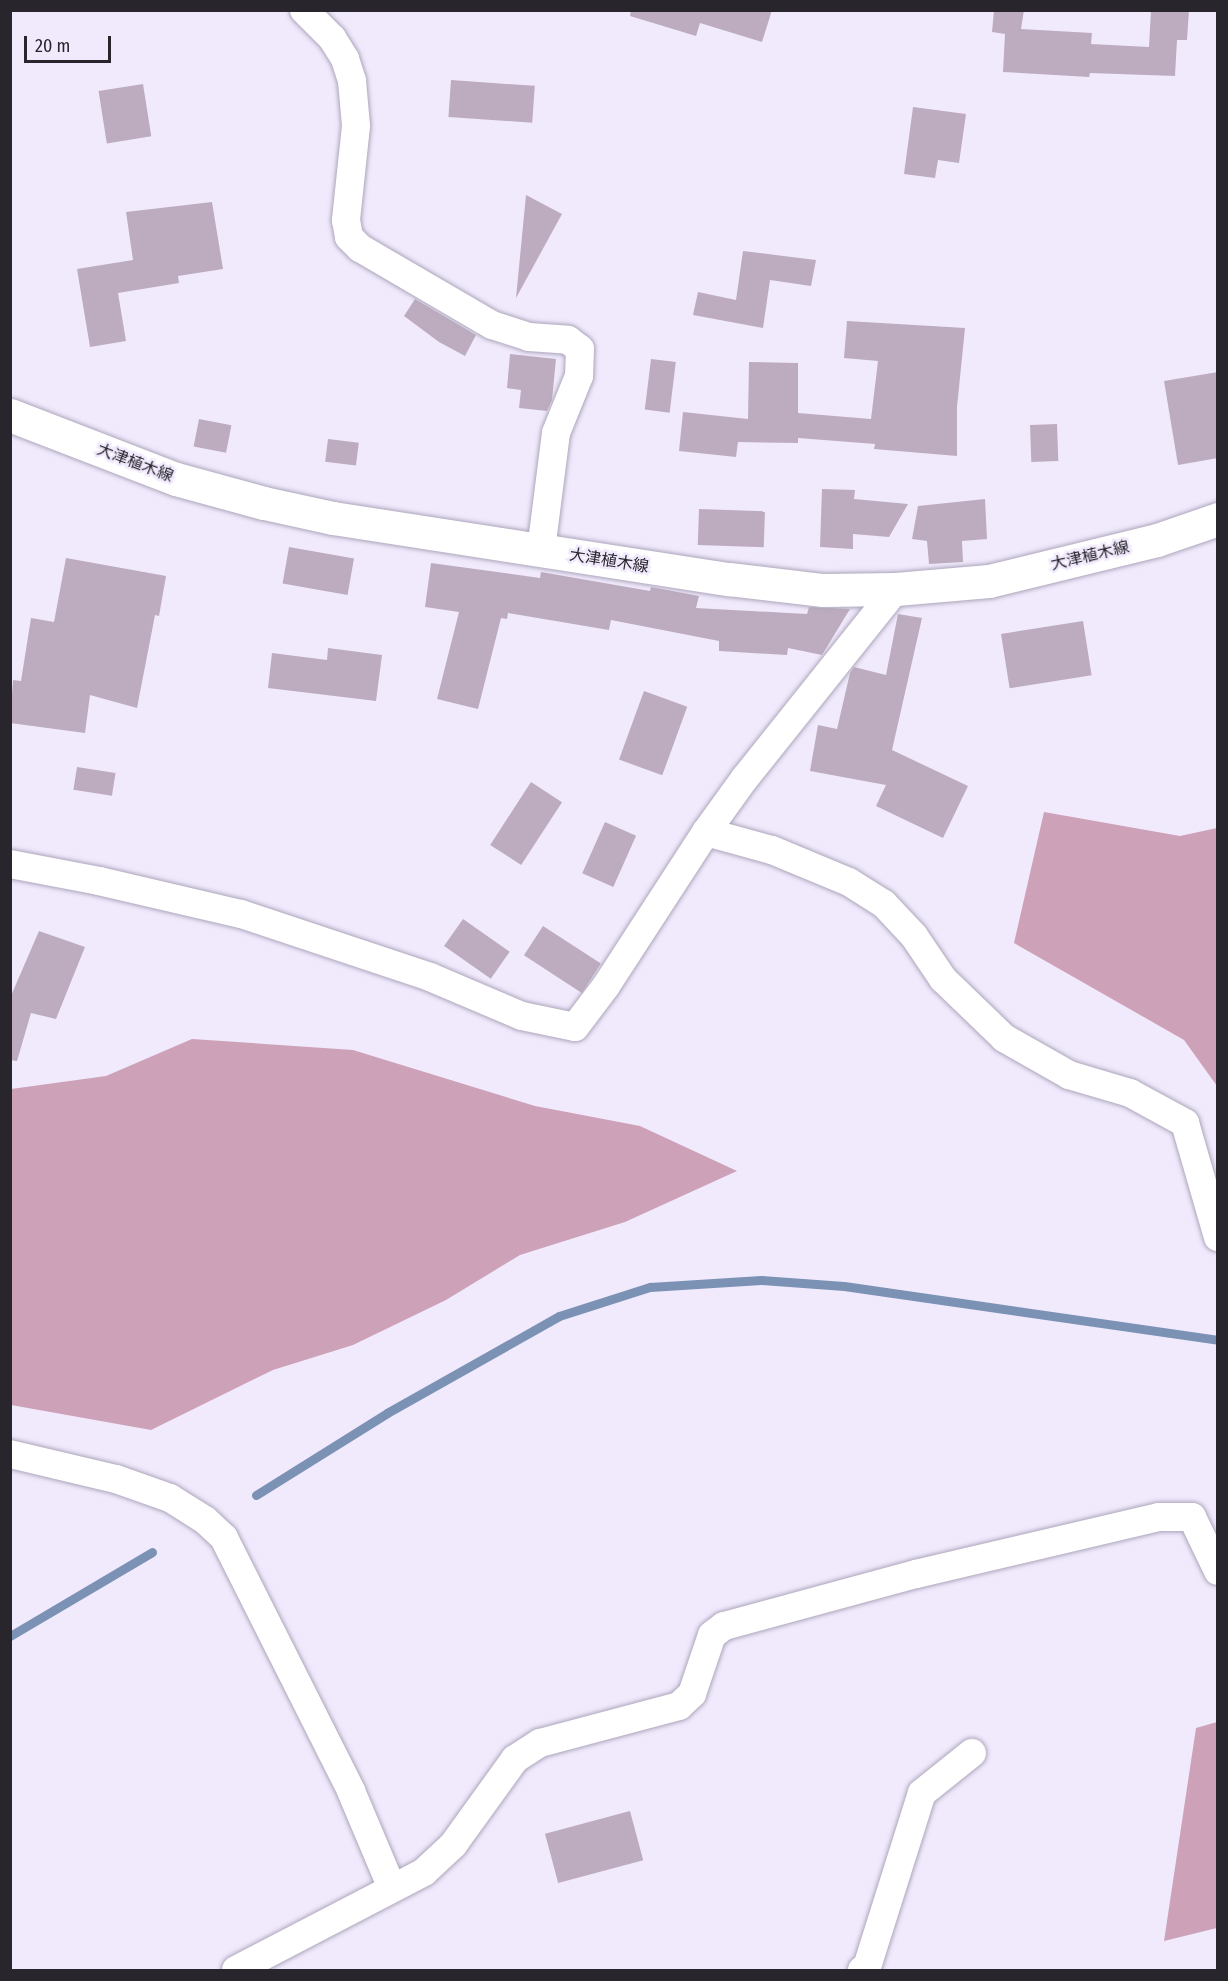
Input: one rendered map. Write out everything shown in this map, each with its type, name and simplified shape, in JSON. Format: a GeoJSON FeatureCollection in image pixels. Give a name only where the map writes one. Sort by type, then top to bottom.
{"type":"FeatureCollection","features":[{"type":"Feature","properties":{"kind":"main road","name":"大津植木線"},"geometry":{"type":"LineString","coordinates":[[10,415],[176,479],[264,503],[333,518],[823,590],[896,590],[989,580],[1157,540],[1218,519]]}},
{"type":"Feature","properties":{"kind":"street"},"geometry":{"type":"LineString","coordinates":[[304,10],[332,38],[345,59],[352,81],[356,126],[346,220],[350,237],[360,248],[492,325],[528,338],[568,340],[580,349],[579,376],[556,433],[541,550]]}},
{"type":"Feature","properties":{"kind":"street"},"geometry":{"type":"LineString","coordinates":[[10,864],[99,880],[241,914],[430,976],[522,1016],[575,1027],[606,986],[706,832],[896,590]]}},
{"type":"Feature","properties":{"kind":"street"},"geometry":{"type":"LineString","coordinates":[[706,832],[772,850],[849,882],[884,904],[914,936],[942,979],[1004,1038],[1070,1076],[1130,1093],[1185,1123],[1218,1237]]}},
{"type":"Feature","properties":{"kind":"street"},"geometry":{"type":"LineString","coordinates":[[10,1454],[116,1479],[170,1498],[205,1520],[224,1538],[351,1791],[392,1888]]}},
{"type":"Feature","properties":{"kind":"street"},"geometry":{"type":"LineString","coordinates":[[236,1971],[424,1872],[453,1845],[515,1759],[540,1743],[679,1706],[692,1694],[712,1635],[724,1626],[916,1574],[1159,1517],[1192,1517],[1218,1571]]}},
{"type":"Feature","properties":{"kind":"street"},"geometry":{"type":"LineString","coordinates":[[862,1971],[867,1967],[922,1793],[972,1752]]}},
{"type":"Feature","properties":{"kind":"shaded area"},"geometry":{"type":"Polygon","coordinates":[[[1044,812],[1180,836],[1217,828],[1217,1086],[1184,1040],[1014,943],[1044,812]]]}},
{"type":"Feature","properties":{"kind":"shaded area"},"geometry":{"type":"Polygon","coordinates":[[[192,1039],[353,1050],[535,1106],[640,1126],[737,1171],[625,1222],[520,1255],[446,1300],[353,1345],[273,1370],[151,1430],[11,1405],[11,1089],[106,1076],[192,1039]]]}},
{"type":"Feature","properties":{"kind":"shaded area"},"geometry":{"type":"Polygon","coordinates":[[[1217,1722],[1217,1928],[1164,1941],[1196,1728],[1217,1722]]]}},
{"type":"Feature","properties":{"kind":"building"},"geometry":{"type":"Polygon","coordinates":[[[631,10],[772,10],[762,42],[700,23],[696,36],[630,16],[631,10]]]}},
{"type":"Feature","properties":{"kind":"building"},"geometry":{"type":"Polygon","coordinates":[[[994,10],[1024,10],[1021,29],[1092,33],[1091,44],[1149,47],[1151,10],[1189,10],[1187,40],[1177,40],[1175,76],[1090,73],[1089,77],[1003,72],[1005,34],[992,32],[994,10]]]}},
{"type":"Feature","properties":{"kind":"building"},"geometry":{"type":"Polygon","coordinates":[[[451,80],[535,86],[532,123],[448,117],[451,80]]]}},
{"type":"Feature","properties":{"kind":"building"},"geometry":{"type":"Polygon","coordinates":[[[143,84],[151,136],[107,143],[99,91],[143,84]]]}},
{"type":"Feature","properties":{"kind":"building"},"geometry":{"type":"Polygon","coordinates":[[[913,107],[966,114],[959,163],[938,160],[935,178],[904,174],[913,107]]]}},
{"type":"Feature","properties":{"kind":"building"},"geometry":{"type":"Polygon","coordinates":[[[526,195],[562,214],[516,298],[526,195]]]}},
{"type":"Feature","properties":{"kind":"building"},"geometry":{"type":"Polygon","coordinates":[[[212,202],[223,269],[178,276],[179,283],[118,293],[126,341],[90,347],[77,269],[133,260],[126,212],[212,202]]]}},
{"type":"Feature","properties":{"kind":"building"},"geometry":{"type":"Polygon","coordinates":[[[743,251],[816,260],[811,286],[770,280],[763,328],[693,315],[698,292],[736,300],[743,251]]]}},
{"type":"Feature","properties":{"kind":"building"},"geometry":{"type":"Polygon","coordinates":[[[415,299],[476,335],[465,356],[439,342],[404,316],[415,299]]]}},
{"type":"Feature","properties":{"kind":"building"},"geometry":{"type":"Polygon","coordinates":[[[847,321],[965,328],[957,407],[957,456],[874,449],[875,444],[798,438],[798,443],[738,442],[736,457],[679,451],[683,412],[748,419],[749,362],[798,363],[798,413],[871,419],[878,361],[844,358],[847,321]]]}},
{"type":"Feature","properties":{"kind":"building"},"geometry":{"type":"Polygon","coordinates":[[[510,354],[556,359],[552,400],[547,411],[519,408],[521,390],[507,388],[510,354]]]}},
{"type":"Feature","properties":{"kind":"building"},"geometry":{"type":"Polygon","coordinates":[[[651,359],[676,362],[670,413],[645,410],[651,359]]]}},
{"type":"Feature","properties":{"kind":"building"},"geometry":{"type":"Polygon","coordinates":[[[1218,372],[1218,458],[1178,465],[1164,381],[1218,372]]]}},
{"type":"Feature","properties":{"kind":"building"},"geometry":{"type":"Polygon","coordinates":[[[199,419],[231,425],[226,453],[194,446],[199,419]]]}},
{"type":"Feature","properties":{"kind":"building"},"geometry":{"type":"Polygon","coordinates":[[[1057,424],[1058,461],[1031,462],[1030,425],[1057,424]]]}},
{"type":"Feature","properties":{"kind":"building"},"geometry":{"type":"Polygon","coordinates":[[[328,439],[359,443],[356,466],[325,462],[328,439]]]}},
{"type":"Feature","properties":{"kind":"building"},"geometry":{"type":"Polygon","coordinates":[[[822,489],[855,490],[854,499],[908,504],[889,537],[853,534],[853,549],[820,547],[822,489]]]}},
{"type":"Feature","properties":{"kind":"building"},"geometry":{"type":"Polygon","coordinates":[[[985,499],[987,539],[962,541],[963,562],[929,564],[927,541],[912,539],[918,506],[985,499]]]}},
{"type":"Feature","properties":{"kind":"building"},"geometry":{"type":"Polygon","coordinates":[[[699,509],[765,511],[764,547],[698,545],[699,509]]]}},
{"type":"Feature","properties":{"kind":"building"},"geometry":{"type":"Polygon","coordinates":[[[289,547],[354,558],[348,595],[283,583],[289,547]]]}},
{"type":"Feature","properties":{"kind":"building"},"geometry":{"type":"Polygon","coordinates":[[[66,558],[166,576],[159,616],[155,615],[137,708],[90,695],[85,733],[10,723],[13,680],[21,681],[31,618],[54,622],[66,558]]]}},
{"type":"Feature","properties":{"kind":"building"},"geometry":{"type":"Polygon","coordinates":[[[431,563],[540,578],[541,572],[650,591],[651,587],[699,596],[696,608],[807,614],[809,607],[850,609],[822,655],[788,648],[787,655],[719,651],[719,641],[611,620],[609,630],[508,613],[507,619],[501,618],[478,709],[437,699],[459,612],[425,607],[431,563]]]}},
{"type":"Feature","properties":{"kind":"building"},"geometry":{"type":"Polygon","coordinates":[[[898,614],[922,618],[892,750],[968,786],[943,838],[876,806],[886,785],[810,771],[818,725],[837,729],[850,673],[854,667],[886,675],[898,614]]]}},
{"type":"Feature","properties":{"kind":"building"},"geometry":{"type":"Polygon","coordinates":[[[1083,621],[1092,675],[1010,688],[1001,634],[1083,621]]]}},
{"type":"Feature","properties":{"kind":"building"},"geometry":{"type":"Polygon","coordinates":[[[328,648],[382,655],[376,701],[268,688],[272,653],[327,660],[328,648]]]}},
{"type":"Feature","properties":{"kind":"building"},"geometry":{"type":"Polygon","coordinates":[[[644,691],[687,707],[662,775],[619,760],[644,691]]]}},
{"type":"Feature","properties":{"kind":"building"},"geometry":{"type":"Polygon","coordinates":[[[77,767],[116,773],[112,796],[73,790],[77,767]]]}},
{"type":"Feature","properties":{"kind":"building"},"geometry":{"type":"Polygon","coordinates":[[[531,782],[562,802],[521,865],[490,845],[531,782]]]}},
{"type":"Feature","properties":{"kind":"building"},"geometry":{"type":"Polygon","coordinates":[[[605,822],[636,836],[613,887],[582,873],[605,822]]]}},
{"type":"Feature","properties":{"kind":"building"},"geometry":{"type":"Polygon","coordinates":[[[463,919],[510,952],[491,979],[444,946],[463,919]]]}},
{"type":"Feature","properties":{"kind":"building"},"geometry":{"type":"Polygon","coordinates":[[[543,926],[601,964],[582,993],[524,955],[543,926]]]}},
{"type":"Feature","properties":{"kind":"building"},"geometry":{"type":"Polygon","coordinates":[[[39,931],[85,947],[56,1019],[31,1013],[17,1061],[10,1060],[10,998],[39,931]]]}},
{"type":"Feature","properties":{"kind":"building"},"geometry":{"type":"Polygon","coordinates":[[[630,1811],[643,1860],[558,1883],[545,1834],[630,1811]]]}},
{"type":"Feature","properties":{"kind":"waterway"},"geometry":{"type":"LineString","coordinates":[[256,1495],[387,1413],[559,1316],[650,1287],[761,1280],[844,1286],[1218,1340]]}},
{"type":"Feature","properties":{"kind":"waterway"},"geometry":{"type":"LineString","coordinates":[[10,1636],[152,1552]]}}]}
